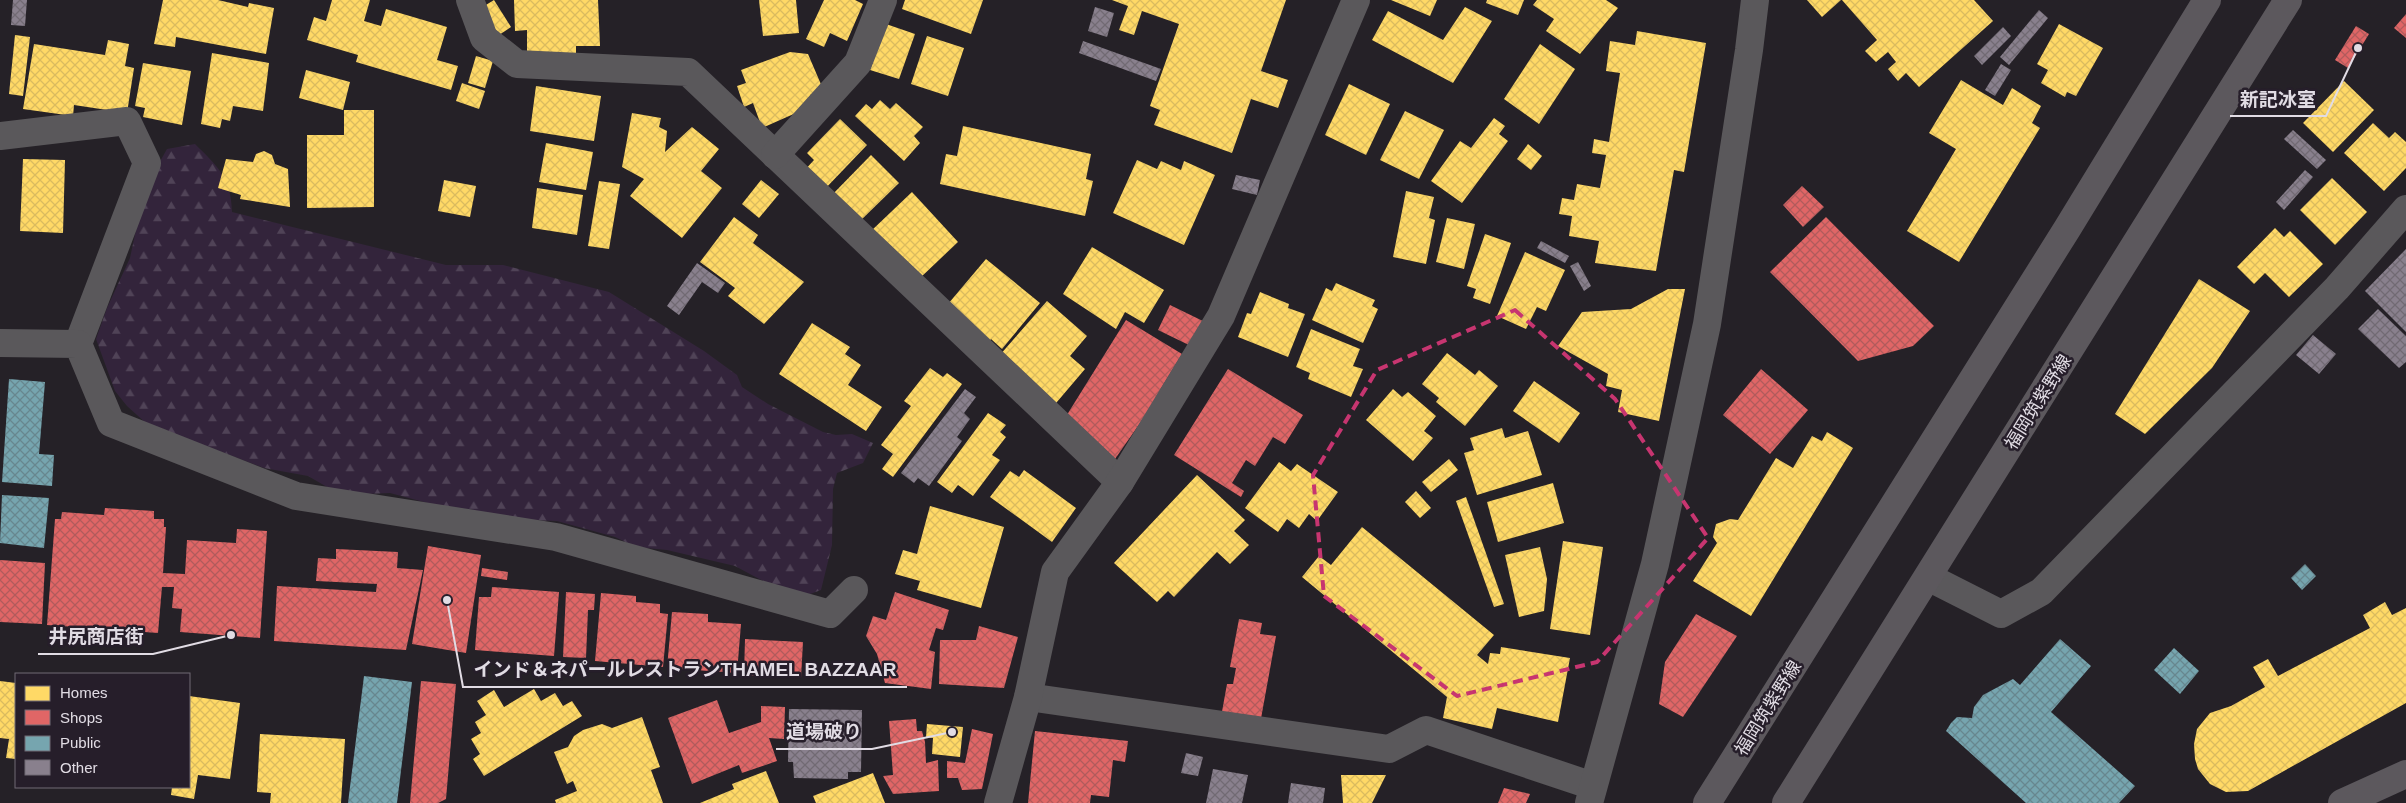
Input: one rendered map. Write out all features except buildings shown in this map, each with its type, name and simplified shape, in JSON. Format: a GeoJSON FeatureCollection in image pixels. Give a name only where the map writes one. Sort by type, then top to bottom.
{"type":"FeatureCollection","features":[{"type":"Feature","properties":{"kind":"main road","name":"福岡筑紫野線"},"geometry":{"type":"LineString","coordinates":[[1707,803],[2067,229],[2207,0]]}},
{"type":"Feature","properties":{"kind":"main road","name":"福岡筑紫野線"},"geometry":{"type":"LineString","coordinates":[[1786,803],[2288,0]]}},
{"type":"Feature","properties":{"kind":"main road"},"geometry":{"type":"LineString","coordinates":[[2342,803],[2406,774]]}},
{"type":"Feature","properties":{"kind":"street"},"geometry":{"type":"LineString","coordinates":[[470,0],[484,38],[517,64],[688,72],[1120,482]]}},
{"type":"Feature","properties":{"kind":"street"},"geometry":{"type":"LineString","coordinates":[[775,155],[858,63],[883,0]]}},
{"type":"Feature","properties":{"kind":"street"},"geometry":{"type":"LineString","coordinates":[[998,803],[1028,696],[1055,572],[1120,482],[1221,316],[1356,0]]}},
{"type":"Feature","properties":{"kind":"street"},"geometry":{"type":"LineString","coordinates":[[1028,696],[1389,749],[1426,730],[1591,795],[1654,564],[1706,324],[1749,50],[1755,0]]}},
{"type":"Feature","properties":{"kind":"street"},"geometry":{"type":"LineString","coordinates":[[0,136],[126,121],[147,163],[78,344],[111,424],[296,496],[556,537],[830,614],[854,590]]}},
{"type":"Feature","properties":{"kind":"street"},"geometry":{"type":"LineString","coordinates":[[1928,577],[2001,614],[2041,592],[2337,288],[2406,209]]}},
{"type":"Feature","properties":{"kind":"street"},"geometry":{"type":"LineString","coordinates":[[0,343],[78,344]]}},
{"type":"Feature","properties":{"kind":"highlighted area"},"geometry":{"type":"Polygon","coordinates":[[[1515,310],[1615,399],[1708,538],[1597,662],[1457,696],[1324,596],[1313,475],[1377,370],[1515,310]]]}},
{"type":"Feature","properties":{"kind":"green space"},"geometry":{"type":"Polygon","coordinates":[[[195,144],[222,173],[229,190],[232,212],[446,265],[503,265],[609,292],[704,351],[737,375],[742,387],[768,404],[823,432],[836,435],[852,434],[873,443],[863,463],[837,473],[833,489],[832,545],[821,590],[802,597],[763,581],[735,566],[667,550],[636,547],[615,537],[557,521],[530,520],[439,506],[390,493],[341,495],[308,476],[264,468],[147,424],[127,406],[115,391],[96,339],[107,308],[130,258],[145,188],[167,149],[195,144]]]}},
{"type":"Feature","properties":{"kind":"place","name":"新記冰室"},"geometry":{"type":"Point","coordinates":[2358,48]}},
{"type":"Feature","properties":{"kind":"place","name":"インド＆ネパールレストランTHAMEL BAZZAAR"},"geometry":{"type":"Point","coordinates":[447,600]}},
{"type":"Feature","properties":{"kind":"place","name":"井尻商店街"},"geometry":{"type":"Point","coordinates":[231,635]}},
{"type":"Feature","properties":{"kind":"place","name":"道場破り"},"geometry":{"type":"Point","coordinates":[952,732]}}]}
